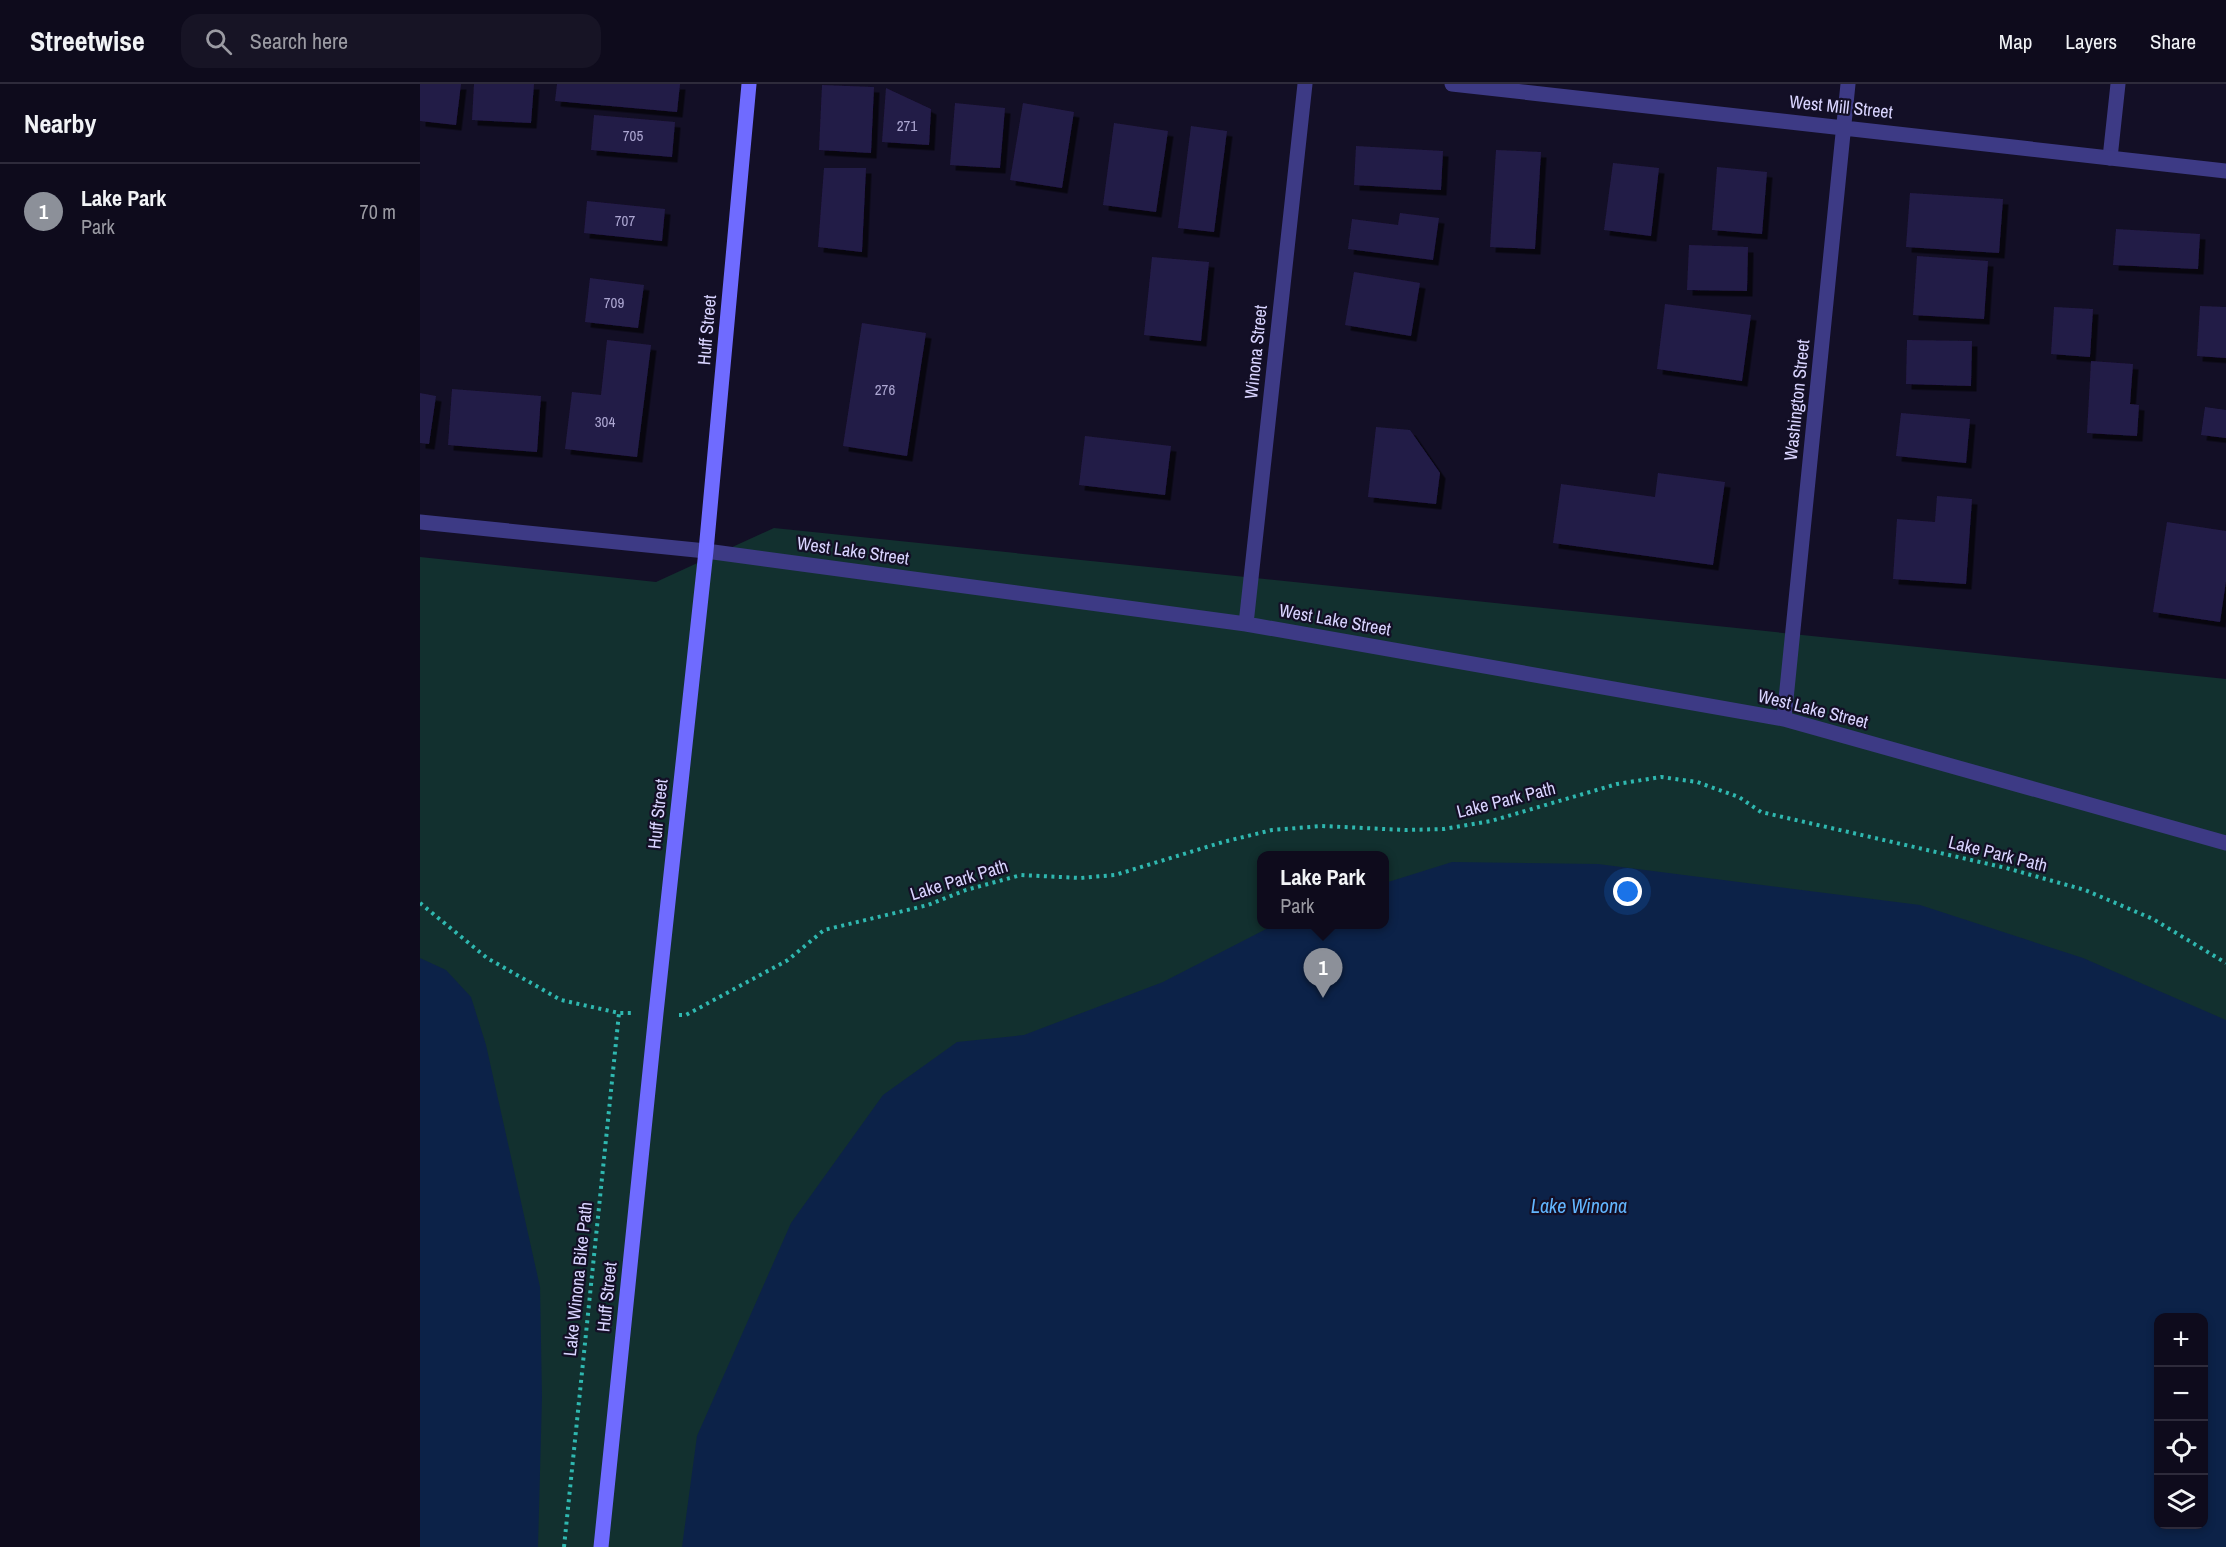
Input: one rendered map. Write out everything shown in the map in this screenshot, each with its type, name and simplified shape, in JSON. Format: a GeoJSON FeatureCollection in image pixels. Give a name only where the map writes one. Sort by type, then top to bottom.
{"type":"FeatureCollection","features":[{"type":"Feature","properties":{"kind":"main road","name":"Huff Street"},"geometry":{"type":"LineString","coordinates":[[601,1547],[706,551],[749,84]]}},
{"type":"Feature","properties":{"kind":"street","name":"Winona Street"},"geometry":{"type":"LineString","coordinates":[[1246,624],[1305,84]]}},
{"type":"Feature","properties":{"kind":"street","name":"West Mill Street"},"geometry":{"type":"LineString","coordinates":[[1452,84],[1569,91],[1844,127],[2226,171]]}},
{"type":"Feature","properties":{"kind":"street","name":"Washington Street"},"geometry":{"type":"LineString","coordinates":[[1784,719],[1848,84]]}},
{"type":"Feature","properties":{"kind":"street"},"geometry":{"type":"LineString","coordinates":[[2110,158],[2118,84]]}},
{"type":"Feature","properties":{"kind":"street","name":"West Lake Street"},"geometry":{"type":"LineString","coordinates":[[420,522],[706,551],[1246,624],[1784,719],[2226,843]]}},
{"type":"Feature","properties":{"kind":"path","name":"Lake Park Path"},"geometry":{"type":"LineString","coordinates":[[686,1015],[788,960],[824,930],[928,905],[966,890],[1021,875],[1080,878],[1115,875],[1223,842],[1272,830],[1322,826],[1405,830],[1444,829],[1491,821],[1617,784],[1660,777],[1698,782],[1739,797],[1761,812],[2006,868],[2085,890],[2153,919],[2226,963]]}},
{"type":"Feature","properties":{"kind":"path"},"geometry":{"type":"LineString","coordinates":[[420,903],[487,958],[561,1000],[619,1013],[656,1013]]}},
{"type":"Feature","properties":{"kind":"path","name":"Lake Winona Bike Path"},"geometry":{"type":"LineString","coordinates":[[564,1547],[619,1013]]}},
{"type":"Feature","properties":{"kind":"green space"},"geometry":{"type":"Polygon","coordinates":[[[774,528],[2226,679],[2226,1547],[420,1547],[420,557],[656,582],[774,528]]]}},
{"type":"Feature","properties":{"kind":"water","name":"Lake Winona"},"geometry":{"type":"Polygon","coordinates":[[[1452,862],[1598,864],[1920,905],[2083,958],[2226,1020],[2226,1547],[682,1547],[697,1436],[791,1223],[883,1095],[957,1042],[1024,1035],[1163,982],[1266,929],[1389,929],[1389,882],[1452,862]]]}},
{"type":"Feature","properties":{"kind":"water"},"geometry":{"type":"Polygon","coordinates":[[[420,958],[446,970],[471,997],[486,1045],[540,1287],[542,1397],[538,1547],[420,1547],[420,958]]]}},
{"type":"Feature","properties":{"kind":"building"},"geometry":{"type":"Polygon","coordinates":[[[420,84],[461,84],[456,125],[420,121],[420,84]]]}},
{"type":"Feature","properties":{"kind":"building"},"geometry":{"type":"Polygon","coordinates":[[[474,84],[534,84],[531,123],[472,120],[474,84]]]}},
{"type":"Feature","properties":{"kind":"building"},"geometry":{"type":"Polygon","coordinates":[[[557,84],[680,84],[677,112],[555,101],[557,84]]]}},
{"type":"Feature","properties":{"kind":"building"},"geometry":{"type":"Polygon","coordinates":[[[822,85],[874,87],[871,153],[819,150],[822,85]]]}},
{"type":"Feature","properties":{"kind":"building"},"geometry":{"type":"Polygon","coordinates":[[[886,88],[931,109],[929,145],[882,142],[886,88]]]}},
{"type":"Feature","properties":{"kind":"building"},"geometry":{"type":"Polygon","coordinates":[[[955,103],[1005,108],[1000,168],[950,165],[955,103]]]}},
{"type":"Feature","properties":{"kind":"building"},"geometry":{"type":"Polygon","coordinates":[[[1023,103],[1074,112],[1062,188],[1010,180],[1023,103]]]}},
{"type":"Feature","properties":{"kind":"building"},"geometry":{"type":"Polygon","coordinates":[[[594,115],[675,122],[672,157],[591,150],[594,115]]]}},
{"type":"Feature","properties":{"kind":"building"},"geometry":{"type":"Polygon","coordinates":[[[1114,123],[1168,131],[1156,212],[1103,205],[1114,123]]]}},
{"type":"Feature","properties":{"kind":"building"},"geometry":{"type":"Polygon","coordinates":[[[1191,126],[1227,131],[1214,232],[1178,228],[1191,126]]]}},
{"type":"Feature","properties":{"kind":"building"},"geometry":{"type":"Polygon","coordinates":[[[1356,146],[1443,151],[1441,190],[1354,185],[1356,146]]]}},
{"type":"Feature","properties":{"kind":"building"},"geometry":{"type":"Polygon","coordinates":[[[1496,150],[1541,152],[1535,249],[1490,247],[1496,150]]]}},
{"type":"Feature","properties":{"kind":"building"},"geometry":{"type":"Polygon","coordinates":[[[1613,163],[1659,168],[1651,236],[1604,230],[1613,163]]]}},
{"type":"Feature","properties":{"kind":"building"},"geometry":{"type":"Polygon","coordinates":[[[1717,167],[1767,172],[1762,234],[1712,230],[1717,167]]]}},
{"type":"Feature","properties":{"kind":"building"},"geometry":{"type":"Polygon","coordinates":[[[824,168],[866,168],[862,252],[818,247],[824,168]]]}},
{"type":"Feature","properties":{"kind":"building"},"geometry":{"type":"Polygon","coordinates":[[[1910,193],[2003,199],[1999,253],[1906,247],[1910,193]]]}},
{"type":"Feature","properties":{"kind":"building"},"geometry":{"type":"Polygon","coordinates":[[[587,201],[665,209],[662,241],[584,233],[587,201]]]}},
{"type":"Feature","properties":{"kind":"building"},"geometry":{"type":"Polygon","coordinates":[[[1400,213],[1439,218],[1433,260],[1348,249],[1352,219],[1398,225],[1400,213]]]}},
{"type":"Feature","properties":{"kind":"building"},"geometry":{"type":"Polygon","coordinates":[[[2116,229],[2200,234],[2198,269],[2113,265],[2116,229]]]}},
{"type":"Feature","properties":{"kind":"building"},"geometry":{"type":"Polygon","coordinates":[[[1689,245],[1748,247],[1747,291],[1687,290],[1689,245]]]}},
{"type":"Feature","properties":{"kind":"building"},"geometry":{"type":"Polygon","coordinates":[[[1917,256],[1988,261],[1984,319],[1913,315],[1917,256]]]}},
{"type":"Feature","properties":{"kind":"building"},"geometry":{"type":"Polygon","coordinates":[[[1152,257],[1209,262],[1201,341],[1144,335],[1152,257]]]}},
{"type":"Feature","properties":{"kind":"building"},"geometry":{"type":"Polygon","coordinates":[[[1354,272],[1420,283],[1411,336],[1345,325],[1354,272]]]}},
{"type":"Feature","properties":{"kind":"building"},"geometry":{"type":"Polygon","coordinates":[[[590,278],[644,285],[638,328],[585,322],[590,278]]]}},
{"type":"Feature","properties":{"kind":"building"},"geometry":{"type":"Polygon","coordinates":[[[1665,304],[1751,315],[1742,381],[1657,369],[1665,304]]]}},
{"type":"Feature","properties":{"kind":"building"},"geometry":{"type":"Polygon","coordinates":[[[2200,306],[2226,307],[2226,358],[2197,356],[2200,306]]]}},
{"type":"Feature","properties":{"kind":"building"},"geometry":{"type":"Polygon","coordinates":[[[2054,307],[2093,309],[2090,357],[2051,354],[2054,307]]]}},
{"type":"Feature","properties":{"kind":"building"},"geometry":{"type":"Polygon","coordinates":[[[862,323],[926,333],[907,456],[843,446],[862,323]]]}},
{"type":"Feature","properties":{"kind":"building"},"geometry":{"type":"Polygon","coordinates":[[[607,340],[651,345],[637,457],[565,449],[572,392],[601,395],[607,340]]]}},
{"type":"Feature","properties":{"kind":"building"},"geometry":{"type":"Polygon","coordinates":[[[1907,340],[1972,341],[1971,386],[1906,384],[1907,340]]]}},
{"type":"Feature","properties":{"kind":"building"},"geometry":{"type":"Polygon","coordinates":[[[2091,361],[2133,364],[2130,404],[2139,405],[2137,436],[2087,433],[2091,361]]]}},
{"type":"Feature","properties":{"kind":"building"},"geometry":{"type":"Polygon","coordinates":[[[452,389],[541,396],[537,452],[448,445],[452,389]]]}},
{"type":"Feature","properties":{"kind":"building"},"geometry":{"type":"Polygon","coordinates":[[[420,393],[436,396],[429,444],[420,443],[420,393]]]}},
{"type":"Feature","properties":{"kind":"building"},"geometry":{"type":"Polygon","coordinates":[[[2205,407],[2226,410],[2226,438],[2201,435],[2205,407]]]}},
{"type":"Feature","properties":{"kind":"building"},"geometry":{"type":"Polygon","coordinates":[[[1901,413],[1970,419],[1966,463],[1896,456],[1901,413]]]}},
{"type":"Feature","properties":{"kind":"building"},"geometry":{"type":"Polygon","coordinates":[[[1376,427],[1410,430],[1440,473],[1436,504],[1368,497],[1376,427]]]}},
{"type":"Feature","properties":{"kind":"building"},"geometry":{"type":"Polygon","coordinates":[[[1085,436],[1171,446],[1165,495],[1079,485],[1085,436]]]}},
{"type":"Feature","properties":{"kind":"building"},"geometry":{"type":"Polygon","coordinates":[[[1658,473],[1725,482],[1713,565],[1553,543],[1561,484],[1655,497],[1658,473]]]}},
{"type":"Feature","properties":{"kind":"building"},"geometry":{"type":"Polygon","coordinates":[[[1937,496],[1972,499],[1966,584],[1893,579],[1897,519],[1935,522],[1937,496]]]}},
{"type":"Feature","properties":{"kind":"building"},"geometry":{"type":"Polygon","coordinates":[[[2167,522],[2226,531],[2226,581],[2220,622],[2153,612],[2167,522]]]}},
{"type":"Feature","properties":{"kind":"place","name":"Lake Park"},"geometry":{"type":"Point","coordinates":[1323,998]}}]}
